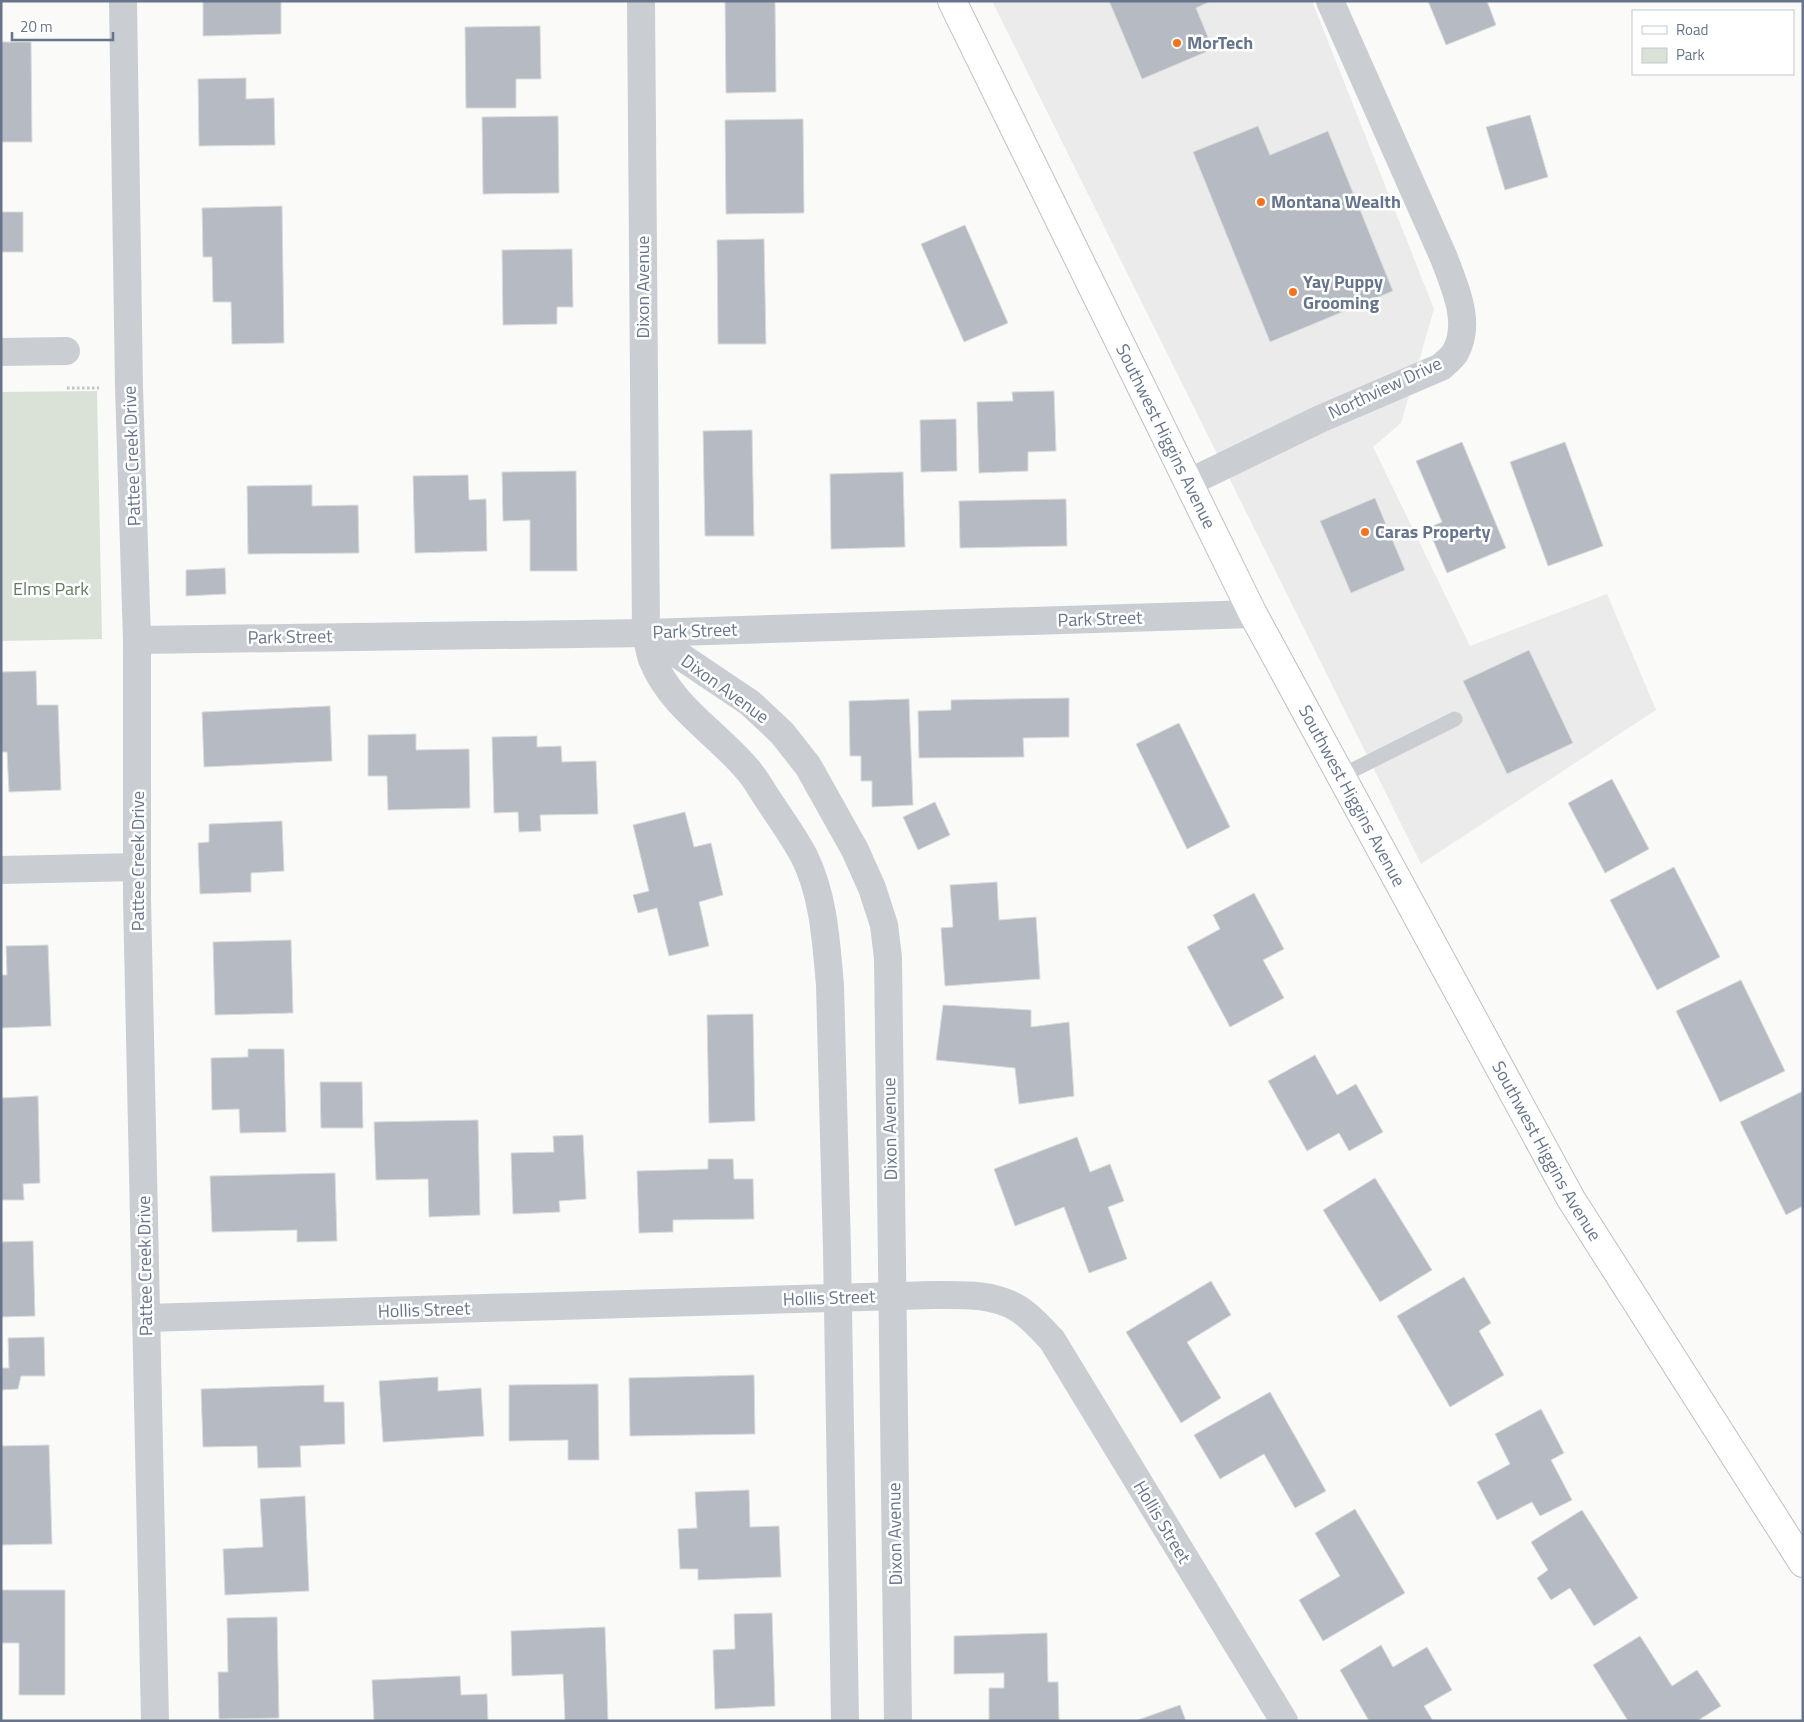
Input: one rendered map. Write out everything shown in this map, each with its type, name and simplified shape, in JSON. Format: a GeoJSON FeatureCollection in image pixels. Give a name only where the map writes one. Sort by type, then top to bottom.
{"type":"FeatureCollection","features":[{"type":"Feature","properties":{"kind":"main road","name":"Southwest Higgins Avenue"},"geometry":{"type":"LineString","coordinates":[[952,1],[1253,614],[1341,776],[1571,1198],[1803,1563]]}},
{"type":"Feature","properties":{"kind":"street","name":"Pattee Creek Drive"},"geometry":{"type":"LineString","coordinates":[[123,1],[129,377],[137,640],[137,868],[155,1721]]}},
{"type":"Feature","properties":{"kind":"street","name":"Dixon Avenue"},"geometry":{"type":"LineString","coordinates":[[641,1],[646,633],[651,657],[665,684],[686,711],[725,746],[748,771],[787,827],[804,857],[815,884],[822,913],[830,986],[845,1721]]}},
{"type":"Feature","properties":{"kind":"street","name":"Northview Drive"},"geometry":{"type":"LineString","coordinates":[[1188,482],[1320,418],[1441,367],[1454,355],[1462,336],[1460,301],[1444,258],[1330,1]]}},
{"type":"Feature","properties":{"kind":"street"},"geometry":{"type":"LineString","coordinates":[[1,352],[66,351]]}},
{"type":"Feature","properties":{"kind":"street","name":"Park Street"},"geometry":{"type":"LineString","coordinates":[[137,640],[646,633],[1253,614]]}},
{"type":"Feature","properties":{"kind":"street","name":"Dixon Avenue"},"geometry":{"type":"LineString","coordinates":[[646,633],[750,703],[782,733],[813,774],[855,850],[872,888],[884,926],[888,958],[898,1721]]}},
{"type":"Feature","properties":{"kind":"street"},"geometry":{"type":"LineString","coordinates":[[1,870],[137,868]]}},
{"type":"Feature","properties":{"kind":"street","name":"Hollis Street"},"geometry":{"type":"LineString","coordinates":[[146,1318],[968,1294],[994,1299],[1017,1308],[1035,1322],[1052,1340],[1284,1721]]}},
{"type":"Feature","properties":{"kind":"lane"},"geometry":{"type":"LineString","coordinates":[[1341,776],[1455,719]]}},
{"type":"Feature","properties":{"kind":"path"},"geometry":{"type":"LineString","coordinates":[[67,388],[102,388]]}},
{"type":"Feature","properties":{"kind":"shaded area"},"geometry":{"type":"Polygon","coordinates":[[[992,1],[1312,1],[1434,309],[1401,423],[1373,447],[1470,646],[1607,594],[1656,710],[1421,864],[992,1]]]}},
{"type":"Feature","properties":{"kind":"green space","name":"Elms Park"},"geometry":{"type":"Polygon","coordinates":[[[97,391],[102,639],[1,641],[1,392],[97,391]]]}},
{"type":"Feature","properties":{"kind":"building"},"geometry":{"type":"Polygon","coordinates":[[[203,1],[281,1],[281,34],[203,36],[203,1]]]}},
{"type":"Feature","properties":{"kind":"building"},"geometry":{"type":"Polygon","coordinates":[[[725,1],[775,1],[776,92],[726,93],[725,1]]]}},
{"type":"Feature","properties":{"kind":"building"},"geometry":{"type":"Polygon","coordinates":[[[1109,1],[1211,1],[1196,8],[1213,49],[1142,79],[1109,1]]]}},
{"type":"Feature","properties":{"kind":"building"},"geometry":{"type":"Polygon","coordinates":[[[1428,1],[1487,1],[1496,25],[1446,45],[1428,1]]]}},
{"type":"Feature","properties":{"kind":"building"},"geometry":{"type":"Polygon","coordinates":[[[540,26],[541,79],[516,79],[516,108],[466,108],[465,27],[540,26]]]}},
{"type":"Feature","properties":{"kind":"building"},"geometry":{"type":"Polygon","coordinates":[[[1,42],[31,42],[32,142],[1,142],[1,42]]]}},
{"type":"Feature","properties":{"kind":"building"},"geometry":{"type":"Polygon","coordinates":[[[246,78],[246,99],[274,98],[275,145],[199,146],[198,79],[246,78]]]}},
{"type":"Feature","properties":{"kind":"building"},"geometry":{"type":"Polygon","coordinates":[[[1530,115],[1548,177],[1505,190],[1486,127],[1530,115]]]}},
{"type":"Feature","properties":{"kind":"building"},"geometry":{"type":"Polygon","coordinates":[[[558,116],[559,193],[483,194],[482,117],[558,116]]]}},
{"type":"Feature","properties":{"kind":"building"},"geometry":{"type":"Polygon","coordinates":[[[803,119],[804,213],[726,214],[725,120],[803,119]]]}},
{"type":"Feature","properties":{"kind":"building"},"geometry":{"type":"Polygon","coordinates":[[[1258,126],[1270,155],[1328,131],[1393,291],[1270,342],[1193,152],[1258,126]]]}},
{"type":"Feature","properties":{"kind":"building"},"geometry":{"type":"Polygon","coordinates":[[[282,206],[284,343],[232,344],[231,302],[213,302],[212,257],[203,257],[202,208],[282,206]]]}},
{"type":"Feature","properties":{"kind":"building"},"geometry":{"type":"Polygon","coordinates":[[[1,212],[23,212],[23,252],[1,252],[1,212]]]}},
{"type":"Feature","properties":{"kind":"building"},"geometry":{"type":"Polygon","coordinates":[[[965,225],[1008,323],[964,342],[921,244],[965,225]]]}},
{"type":"Feature","properties":{"kind":"building"},"geometry":{"type":"Polygon","coordinates":[[[764,239],[766,344],[718,344],[717,240],[764,239]]]}},
{"type":"Feature","properties":{"kind":"building"},"geometry":{"type":"Polygon","coordinates":[[[572,249],[573,307],[557,307],[557,324],[503,325],[502,250],[572,249]]]}},
{"type":"Feature","properties":{"kind":"building"},"geometry":{"type":"Polygon","coordinates":[[[1054,391],[1056,451],[1028,452],[1028,471],[979,473],[977,402],[1013,401],[1012,392],[1054,391]]]}},
{"type":"Feature","properties":{"kind":"building"},"geometry":{"type":"Polygon","coordinates":[[[956,419],[957,471],[921,472],[920,420],[956,419]]]}},
{"type":"Feature","properties":{"kind":"building"},"geometry":{"type":"Polygon","coordinates":[[[752,430],[754,536],[705,536],[703,431],[752,430]]]}},
{"type":"Feature","properties":{"kind":"building"},"geometry":{"type":"Polygon","coordinates":[[[1462,442],[1506,548],[1447,573],[1428,528],[1442,522],[1416,461],[1462,442]]]}},
{"type":"Feature","properties":{"kind":"building"},"geometry":{"type":"Polygon","coordinates":[[[1565,442],[1603,546],[1548,566],[1510,462],[1565,442]]]}},
{"type":"Feature","properties":{"kind":"building"},"geometry":{"type":"Polygon","coordinates":[[[576,471],[577,571],[530,571],[530,520],[503,521],[502,472],[576,471]]]}},
{"type":"Feature","properties":{"kind":"building"},"geometry":{"type":"Polygon","coordinates":[[[903,472],[905,547],[831,549],[830,474],[903,472]]]}},
{"type":"Feature","properties":{"kind":"building"},"geometry":{"type":"Polygon","coordinates":[[[468,475],[469,500],[486,499],[487,551],[415,553],[413,476],[468,475]]]}},
{"type":"Feature","properties":{"kind":"building"},"geometry":{"type":"Polygon","coordinates":[[[312,485],[312,506],[358,505],[359,553],[248,554],[247,486],[312,485]]]}},
{"type":"Feature","properties":{"kind":"building"},"geometry":{"type":"Polygon","coordinates":[[[1375,498],[1405,570],[1351,593],[1320,521],[1375,498]]]}},
{"type":"Feature","properties":{"kind":"building"},"geometry":{"type":"Polygon","coordinates":[[[1066,499],[1067,546],[960,548],[959,501],[1066,499]]]}},
{"type":"Feature","properties":{"kind":"building"},"geometry":{"type":"Polygon","coordinates":[[[225,568],[226,594],[186,596],[186,570],[225,568]]]}},
{"type":"Feature","properties":{"kind":"building"},"geometry":{"type":"Polygon","coordinates":[[[1529,650],[1573,743],[1507,774],[1463,681],[1529,650]]]}},
{"type":"Feature","properties":{"kind":"building"},"geometry":{"type":"Polygon","coordinates":[[[36,671],[37,705],[58,705],[61,790],[9,792],[7,752],[1,752],[1,672],[36,671]]]}},
{"type":"Feature","properties":{"kind":"building"},"geometry":{"type":"Polygon","coordinates":[[[1069,698],[1069,737],[1023,738],[1024,757],[919,758],[918,711],[951,710],[951,700],[1069,698]]]}},
{"type":"Feature","properties":{"kind":"building"},"geometry":{"type":"Polygon","coordinates":[[[909,699],[913,805],[872,807],[872,781],[861,781],[861,756],[850,756],[849,701],[909,699]]]}},
{"type":"Feature","properties":{"kind":"building"},"geometry":{"type":"Polygon","coordinates":[[[330,706],[332,761],[204,767],[202,712],[330,706]]]}},
{"type":"Feature","properties":{"kind":"building"},"geometry":{"type":"Polygon","coordinates":[[[1179,723],[1230,827],[1187,849],[1136,744],[1179,723]]]}},
{"type":"Feature","properties":{"kind":"building"},"geometry":{"type":"Polygon","coordinates":[[[416,734],[416,750],[469,749],[470,808],[388,810],[387,776],[368,776],[368,735],[416,734]]]}},
{"type":"Feature","properties":{"kind":"building"},"geometry":{"type":"Polygon","coordinates":[[[537,736],[537,747],[561,746],[562,762],[596,761],[598,814],[540,815],[541,831],[519,832],[518,812],[494,813],[492,737],[537,736]]]}},
{"type":"Feature","properties":{"kind":"building"},"geometry":{"type":"Polygon","coordinates":[[[1612,779],[1649,849],[1605,873],[1568,803],[1612,779]]]}},
{"type":"Feature","properties":{"kind":"building"},"geometry":{"type":"Polygon","coordinates":[[[935,802],[950,835],[918,850],[903,817],[935,802]]]}},
{"type":"Feature","properties":{"kind":"building"},"geometry":{"type":"Polygon","coordinates":[[[685,812],[694,847],[711,843],[723,895],[699,902],[709,946],[669,956],[657,908],[638,913],[633,895],[649,891],[633,825],[685,812]]]}},
{"type":"Feature","properties":{"kind":"building"},"geometry":{"type":"Polygon","coordinates":[[[282,821],[284,871],[251,873],[251,892],[200,894],[198,843],[209,842],[209,824],[282,821]]]}},
{"type":"Feature","properties":{"kind":"building"},"geometry":{"type":"Polygon","coordinates":[[[1674,867],[1720,957],[1657,990],[1610,900],[1674,867]]]}},
{"type":"Feature","properties":{"kind":"building"},"geometry":{"type":"Polygon","coordinates":[[[997,882],[999,920],[1036,917],[1040,979],[945,986],[941,928],[953,927],[950,885],[997,882]]]}},
{"type":"Feature","properties":{"kind":"building"},"geometry":{"type":"Polygon","coordinates":[[[1254,893],[1284,949],[1263,960],[1284,998],[1230,1027],[1187,947],[1220,929],[1213,915],[1254,893]]]}},
{"type":"Feature","properties":{"kind":"building"},"geometry":{"type":"Polygon","coordinates":[[[291,940],[293,1013],[215,1015],[213,942],[291,940]]]}},
{"type":"Feature","properties":{"kind":"building"},"geometry":{"type":"Polygon","coordinates":[[[48,945],[51,1026],[1,1028],[1,975],[7,975],[6,946],[48,945]]]}},
{"type":"Feature","properties":{"kind":"building"},"geometry":{"type":"Polygon","coordinates":[[[1741,980],[1785,1071],[1720,1102],[1676,1011],[1741,980]]]}},
{"type":"Feature","properties":{"kind":"building"},"geometry":{"type":"Polygon","coordinates":[[[943,1005],[1031,1010],[1031,1027],[1069,1022],[1074,1096],[1019,1104],[1015,1068],[936,1060],[943,1005]]]}},
{"type":"Feature","properties":{"kind":"building"},"geometry":{"type":"Polygon","coordinates":[[[753,1014],[755,1121],[709,1123],[707,1015],[753,1014]]]}},
{"type":"Feature","properties":{"kind":"building"},"geometry":{"type":"Polygon","coordinates":[[[248,1049],[284,1049],[286,1132],[240,1133],[239,1109],[212,1110],[211,1058],[248,1057],[248,1049]]]}},
{"type":"Feature","properties":{"kind":"building"},"geometry":{"type":"Polygon","coordinates":[[[1315,1055],[1337,1095],[1356,1084],[1383,1132],[1349,1151],[1339,1133],[1307,1151],[1268,1081],[1315,1055]]]}},
{"type":"Feature","properties":{"kind":"building"},"geometry":{"type":"Polygon","coordinates":[[[320,1082],[362,1082],[363,1128],[321,1128],[320,1082]]]}},
{"type":"Feature","properties":{"kind":"building"},"geometry":{"type":"Polygon","coordinates":[[[1803,1091],[1803,1206],[1786,1215],[1740,1122],[1803,1091]]]}},
{"type":"Feature","properties":{"kind":"building"},"geometry":{"type":"Polygon","coordinates":[[[38,1096],[40,1183],[23,1184],[24,1200],[1,1200],[1,1098],[38,1096]]]}},
{"type":"Feature","properties":{"kind":"building"},"geometry":{"type":"Polygon","coordinates":[[[478,1120],[480,1215],[429,1217],[428,1179],[376,1180],[374,1122],[478,1120]]]}},
{"type":"Feature","properties":{"kind":"building"},"geometry":{"type":"Polygon","coordinates":[[[583,1135],[586,1199],[559,1201],[560,1212],[513,1214],[511,1153],[554,1152],[553,1136],[583,1135]]]}},
{"type":"Feature","properties":{"kind":"building"},"geometry":{"type":"Polygon","coordinates":[[[1077,1137],[1090,1172],[1110,1164],[1124,1201],[1108,1207],[1127,1259],[1089,1273],[1064,1207],[1015,1226],[994,1169],[1077,1137]]]}},
{"type":"Feature","properties":{"kind":"building"},"geometry":{"type":"Polygon","coordinates":[[[708,1159],[733,1159],[734,1179],[753,1179],[754,1219],[673,1220],[673,1232],[639,1233],[637,1171],[708,1169],[708,1159]]]}},
{"type":"Feature","properties":{"kind":"building"},"geometry":{"type":"Polygon","coordinates":[[[335,1173],[337,1241],[297,1242],[297,1230],[212,1232],[210,1176],[335,1173]]]}},
{"type":"Feature","properties":{"kind":"building"},"geometry":{"type":"Polygon","coordinates":[[[1375,1178],[1432,1270],[1380,1302],[1323,1210],[1375,1178]]]}},
{"type":"Feature","properties":{"kind":"building"},"geometry":{"type":"Polygon","coordinates":[[[33,1241],[35,1316],[1,1317],[1,1242],[33,1241]]]}},
{"type":"Feature","properties":{"kind":"building"},"geometry":{"type":"Polygon","coordinates":[[[1464,1277],[1491,1323],[1479,1331],[1504,1375],[1450,1407],[1397,1316],[1464,1277]]]}},
{"type":"Feature","properties":{"kind":"building"},"geometry":{"type":"Polygon","coordinates":[[[1211,1281],[1231,1315],[1187,1342],[1221,1398],[1181,1423],[1126,1332],[1211,1281]]]}},
{"type":"Feature","properties":{"kind":"building"},"geometry":{"type":"Polygon","coordinates":[[[44,1337],[45,1376],[21,1376],[18,1389],[1,1390],[1,1368],[9,1368],[8,1338],[44,1337]]]}},
{"type":"Feature","properties":{"kind":"building"},"geometry":{"type":"Polygon","coordinates":[[[754,1375],[755,1434],[630,1436],[629,1378],[754,1375]]]}},
{"type":"Feature","properties":{"kind":"building"},"geometry":{"type":"Polygon","coordinates":[[[438,1377],[438,1391],[481,1388],[484,1436],[383,1442],[379,1381],[438,1377]]]}},
{"type":"Feature","properties":{"kind":"building"},"geometry":{"type":"Polygon","coordinates":[[[598,1384],[599,1460],[568,1460],[568,1440],[509,1441],[509,1385],[598,1384]]]}},
{"type":"Feature","properties":{"kind":"building"},"geometry":{"type":"Polygon","coordinates":[[[324,1385],[324,1402],[344,1402],[345,1444],[300,1446],[301,1467],[258,1468],[257,1446],[203,1447],[201,1389],[324,1385]]]}},
{"type":"Feature","properties":{"kind":"building"},"geometry":{"type":"Polygon","coordinates":[[[1270,1392],[1326,1491],[1295,1508],[1264,1454],[1220,1479],[1194,1435],[1270,1392]]]}},
{"type":"Feature","properties":{"kind":"building"},"geometry":{"type":"Polygon","coordinates":[[[1541,1409],[1564,1453],[1551,1460],[1572,1500],[1540,1516],[1532,1502],[1497,1520],[1477,1482],[1510,1464],[1495,1434],[1541,1409]]]}},
{"type":"Feature","properties":{"kind":"building"},"geometry":{"type":"Polygon","coordinates":[[[49,1445],[52,1544],[1,1545],[1,1446],[49,1445]]]}},
{"type":"Feature","properties":{"kind":"building"},"geometry":{"type":"Polygon","coordinates":[[[749,1490],[750,1527],[779,1526],[781,1577],[698,1580],[698,1569],[680,1569],[678,1529],[697,1528],[695,1492],[749,1490]]]}},
{"type":"Feature","properties":{"kind":"building"},"geometry":{"type":"Polygon","coordinates":[[[305,1496],[309,1591],[225,1595],[223,1549],[263,1547],[260,1499],[305,1496]]]}},
{"type":"Feature","properties":{"kind":"building"},"geometry":{"type":"Polygon","coordinates":[[[1355,1509],[1405,1593],[1323,1641],[1299,1600],[1340,1576],[1315,1533],[1355,1509]]]}},
{"type":"Feature","properties":{"kind":"building"},"geometry":{"type":"Polygon","coordinates":[[[1582,1510],[1638,1598],[1594,1626],[1570,1588],[1551,1600],[1537,1578],[1548,1570],[1531,1542],[1582,1510]]]}},
{"type":"Feature","properties":{"kind":"building"},"geometry":{"type":"Polygon","coordinates":[[[1,1590],[65,1590],[65,1695],[19,1695],[19,1643],[1,1643],[1,1590]]]}},
{"type":"Feature","properties":{"kind":"building"},"geometry":{"type":"Polygon","coordinates":[[[772,1613],[775,1706],[715,1709],[713,1650],[735,1649],[734,1614],[772,1613]]]}},
{"type":"Feature","properties":{"kind":"building"},"geometry":{"type":"Polygon","coordinates":[[[277,1617],[279,1718],[219,1719],[218,1672],[228,1672],[227,1618],[277,1617]]]}},
{"type":"Feature","properties":{"kind":"building"},"geometry":{"type":"Polygon","coordinates":[[[605,1627],[608,1721],[565,1721],[563,1674],[512,1676],[511,1631],[605,1627]]]}},
{"type":"Feature","properties":{"kind":"building"},"geometry":{"type":"Polygon","coordinates":[[[1047,1633],[1048,1682],[1058,1682],[1059,1721],[989,1721],[989,1688],[1004,1688],[1004,1673],[954,1674],[954,1636],[1047,1633]]]}},
{"type":"Feature","properties":{"kind":"building"},"geometry":{"type":"Polygon","coordinates":[[[1640,1636],[1672,1686],[1697,1670],[1721,1706],[1697,1721],[1628,1721],[1593,1665],[1640,1636]]]}},
{"type":"Feature","properties":{"kind":"building"},"geometry":{"type":"Polygon","coordinates":[[[1381,1645],[1393,1667],[1427,1647],[1452,1690],[1424,1706],[1433,1721],[1369,1721],[1340,1670],[1381,1645]]]}},
{"type":"Feature","properties":{"kind":"building"},"geometry":{"type":"Polygon","coordinates":[[[460,1676],[461,1695],[487,1694],[488,1721],[374,1721],[372,1680],[460,1676]]]}},
{"type":"Feature","properties":{"kind":"building"},"geometry":{"type":"Polygon","coordinates":[[[1180,1705],[1186,1721],[1135,1721],[1180,1705]]]}},
{"type":"Feature","properties":{"kind":"place","name":"MorTech"},"geometry":{"type":"Point","coordinates":[1177,43]}},
{"type":"Feature","properties":{"kind":"place","name":"Montana Wealth"},"geometry":{"type":"Point","coordinates":[1261,202]}},
{"type":"Feature","properties":{"kind":"place","name":"Yay Puppy Grooming"},"geometry":{"type":"Point","coordinates":[1293,292]}},
{"type":"Feature","properties":{"kind":"place","name":"Caras Property"},"geometry":{"type":"Point","coordinates":[1365,532]}}]}
